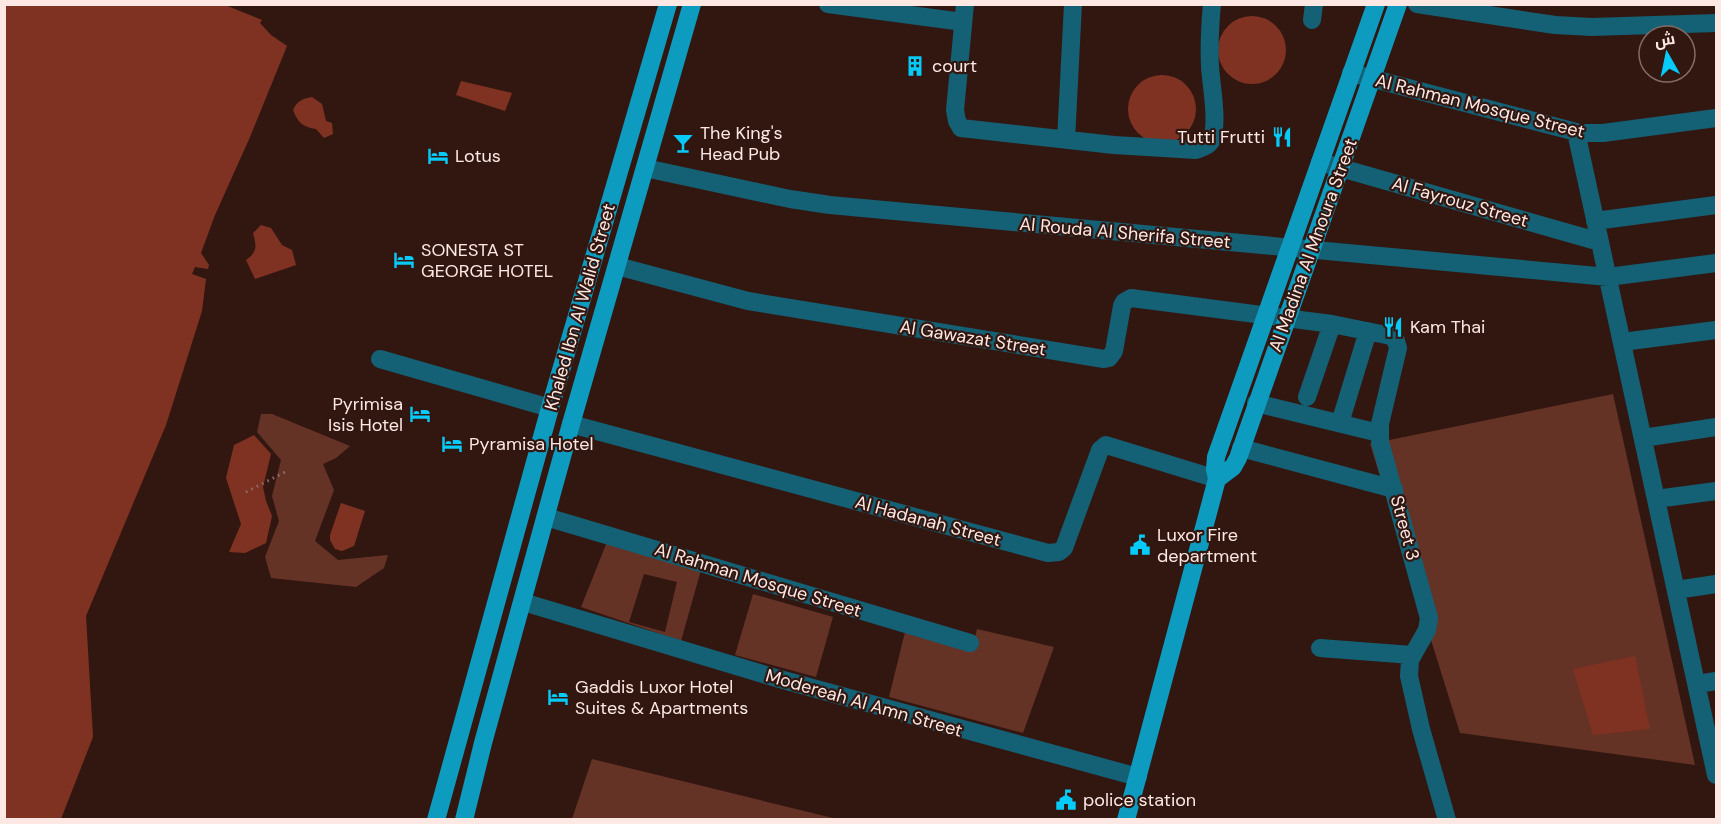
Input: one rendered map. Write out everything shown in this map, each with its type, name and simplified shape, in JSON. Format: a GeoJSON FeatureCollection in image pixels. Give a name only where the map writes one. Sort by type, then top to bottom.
{"type":"FeatureCollection","features":[{"type":"Feature","properties":{"kind":"main road","name":"Khaled Ibn Al Walid Street"},"geometry":{"type":"LineString","coordinates":[[436,819],[550,408],[668,4]]}},
{"type":"Feature","properties":{"kind":"main road","name":"Khaled Ibn Al Walid Street"},"geometry":{"type":"LineString","coordinates":[[464,819],[572,424],[692,4]]}},
{"type":"Feature","properties":{"kind":"main road","name":"Al Madina Al Mnoura Street"},"geometry":{"type":"LineString","coordinates":[[1126,819],[1217,479],[1216,458],[1376,4]]}},
{"type":"Feature","properties":{"kind":"main road","name":"Al Madina Al Mnoura Street"},"geometry":{"type":"LineString","coordinates":[[1217,479],[1233,467],[1241,448],[1398,4]]}},
{"type":"Feature","properties":{"kind":"street"},"geometry":{"type":"LineString","coordinates":[[828,4],[964,13],[955,110],[957,122],[961,128],[1114,145],[1196,150],[1206,147],[1211,141],[1214,125],[1209,39],[1212,4]]}},
{"type":"Feature","properties":{"kind":"street"},"geometry":{"type":"LineString","coordinates":[[1066,140],[1073,4]]}},
{"type":"Feature","properties":{"kind":"street"},"geometry":{"type":"LineString","coordinates":[[1417,4],[1564,26],[1716,22]]}},
{"type":"Feature","properties":{"kind":"street","name":"Al Rahman Mosque Street"},"geometry":{"type":"LineString","coordinates":[[1351,73],[1576,132],[1603,133],[1716,118]]}},
{"type":"Feature","properties":{"kind":"street"},"geometry":{"type":"LineString","coordinates":[[1576,132],[1716,768]]}},
{"type":"Feature","properties":{"kind":"street","name":"Al Fayrouz Street"},"geometry":{"type":"LineString","coordinates":[[1320,162],[1600,242]]}},
{"type":"Feature","properties":{"kind":"street","name":"Al Rouda Al Sherifa Street"},"geometry":{"type":"LineString","coordinates":[[645,168],[790,199],[830,205],[1608,277],[1716,263]]}},
{"type":"Feature","properties":{"kind":"street"},"geometry":{"type":"LineString","coordinates":[[1595,221],[1716,205]]}},
{"type":"Feature","properties":{"kind":"street","name":"Al Gawazat Street"},"geometry":{"type":"LineString","coordinates":[[617,266],[748,301],[1104,359],[1109,358],[1114,351],[1122,306],[1131,298],[1288,319]]}},
{"type":"Feature","properties":{"kind":"street","name":"Street 3"},"geometry":{"type":"LineString","coordinates":[[1288,319],[1368,331],[1391,336],[1396,341],[1398,348],[1379,433],[1429,618],[1427,630],[1413,655],[1409,676],[1415,706],[1447,819]]}},
{"type":"Feature","properties":{"kind":"street"},"geometry":{"type":"LineString","coordinates":[[1307,397],[1332,324]]}},
{"type":"Feature","properties":{"kind":"street"},"geometry":{"type":"LineString","coordinates":[[1622,342],[1716,330]]}},
{"type":"Feature","properties":{"kind":"street"},"geometry":{"type":"LineString","coordinates":[[1340,423],[1368,331]]}},
{"type":"Feature","properties":{"kind":"street"},"geometry":{"type":"LineString","coordinates":[[380,359],[550,408]]}},
{"type":"Feature","properties":{"kind":"street"},"geometry":{"type":"LineString","coordinates":[[1256,403],[1379,433]]}},
{"type":"Feature","properties":{"kind":"street","name":"Al Hadanah Street"},"geometry":{"type":"LineString","coordinates":[[572,424],[1054,554],[1064,548],[1102,447],[1110,446],[1217,479]]}},
{"type":"Feature","properties":{"kind":"street"},"geometry":{"type":"LineString","coordinates":[[1643,438],[1716,427]]}},
{"type":"Feature","properties":{"kind":"street"},"geometry":{"type":"LineString","coordinates":[[1241,448],[1394,489]]}},
{"type":"Feature","properties":{"kind":"street"},"geometry":{"type":"LineString","coordinates":[[1656,499],[1716,491]]}},
{"type":"Feature","properties":{"kind":"street","name":"Al Rahman Mosque Street"},"geometry":{"type":"LineString","coordinates":[[546,517],[970,643]]}},
{"type":"Feature","properties":{"kind":"street"},"geometry":{"type":"LineString","coordinates":[[1676,590],[1716,584]]}},
{"type":"Feature","properties":{"kind":"street","name":"Modereah Al Amn Street"},"geometry":{"type":"LineString","coordinates":[[523,602],[776,678],[1138,777]]}},
{"type":"Feature","properties":{"kind":"street"},"geometry":{"type":"LineString","coordinates":[[1320,648],[1413,655]]}},
{"type":"Feature","properties":{"kind":"street"},"geometry":{"type":"LineString","coordinates":[[1697,684],[1716,681]]}},
{"type":"Feature","properties":{"kind":"path"},"geometry":{"type":"LineString","coordinates":[[246,492],[285,472]]}},
{"type":"Feature","properties":{"kind":"shaded area"},"geometry":{"type":"Polygon","coordinates":[[[5,4],[225,5],[262,20],[260,23],[271,35],[287,46],[201,253],[209,265],[208,269],[195,267],[192,274],[206,279],[202,311],[166,425],[86,616],[93,737],[61,819],[5,819],[5,4]]]}},
{"type":"Feature","properties":{"kind":"shaded area"},"geometry":{"type":"Polygon","coordinates":[[[1245,16],[1259,16],[1271,21],[1281,31],[1286,50],[1281,69],[1271,79],[1259,84],[1245,84],[1233,79],[1223,69],[1218,57],[1218,43],[1223,31],[1233,21],[1245,16]]]}},
{"type":"Feature","properties":{"kind":"shaded area"},"geometry":{"type":"Polygon","coordinates":[[[1169,75],[1181,81],[1190,90],[1196,102],[1194,122],[1186,133],[1169,143],[1155,143],[1138,133],[1130,122],[1128,102],[1138,85],[1149,77],[1169,75]]]}},
{"type":"Feature","properties":{"kind":"shaded area"},"geometry":{"type":"Polygon","coordinates":[[[461,81],[512,93],[505,111],[456,95],[461,81]]]}},
{"type":"Feature","properties":{"kind":"shaded area"},"geometry":{"type":"Polygon","coordinates":[[[312,97],[322,104],[326,121],[332,123],[333,134],[324,138],[316,129],[301,124],[293,110],[300,101],[312,97]]]}},
{"type":"Feature","properties":{"kind":"shaded area"},"geometry":{"type":"Polygon","coordinates":[[[261,225],[271,228],[282,245],[292,250],[296,265],[255,279],[246,260],[255,249],[253,233],[261,225]]]}},
{"type":"Feature","properties":{"kind":"shaded area"},"geometry":{"type":"Polygon","coordinates":[[[1613,394],[1695,765],[1460,733],[1370,444],[1613,394]]]}},
{"type":"Feature","properties":{"kind":"shaded area"},"geometry":{"type":"Polygon","coordinates":[[[261,414],[272,414],[350,446],[336,458],[323,464],[334,490],[315,541],[338,560],[388,555],[384,568],[356,587],[271,578],[265,557],[279,521],[272,496],[281,460],[257,432],[261,414]]]}},
{"type":"Feature","properties":{"kind":"shaded area"},"geometry":{"type":"Polygon","coordinates":[[[254,435],[271,454],[263,487],[272,516],[266,543],[245,553],[229,552],[241,524],[226,478],[234,445],[254,435]]]}},
{"type":"Feature","properties":{"kind":"shaded area"},"geometry":{"type":"Polygon","coordinates":[[[341,503],[365,511],[354,546],[342,551],[335,549],[330,540],[341,503]]]}},
{"type":"Feature","properties":{"kind":"shaded area"},"geometry":{"type":"Polygon","coordinates":[[[607,542],[701,570],[681,641],[581,607],[607,542]],[[644,574],[629,622],[665,632],[677,582],[644,574]]]}},
{"type":"Feature","properties":{"kind":"shaded area"},"geometry":{"type":"Polygon","coordinates":[[[753,594],[833,617],[816,677],[735,655],[753,594]]]}},
{"type":"Feature","properties":{"kind":"shaded area"},"geometry":{"type":"Polygon","coordinates":[[[977,629],[1054,647],[1023,733],[889,697],[905,632],[972,649],[977,629]]]}},
{"type":"Feature","properties":{"kind":"shaded area"},"geometry":{"type":"Polygon","coordinates":[[[1635,656],[1650,729],[1593,735],[1573,669],[1635,656]]]}},
{"type":"Feature","properties":{"kind":"shaded area"},"geometry":{"type":"Polygon","coordinates":[[[592,759],[837,819],[572,819],[592,759]]]}},
{"type":"Feature","properties":{"kind":"place","name":"court"},"geometry":{"type":"Point","coordinates":[915,66]}},
{"type":"Feature","properties":{"kind":"place","name":"Tutti Frutti"},"geometry":{"type":"Point","coordinates":[1282,137]}},
{"type":"Feature","properties":{"kind":"place","name":"The King's Head Pub"},"geometry":{"type":"Point","coordinates":[683,143]}},
{"type":"Feature","properties":{"kind":"place","name":"Lotus"},"geometry":{"type":"Point","coordinates":[438,156]}},
{"type":"Feature","properties":{"kind":"place","name":"SONESTA ST GEORGE HOTEL"},"geometry":{"type":"Point","coordinates":[404,260]}},
{"type":"Feature","properties":{"kind":"place","name":"Kam Thai"},"geometry":{"type":"Point","coordinates":[1393,327]}},
{"type":"Feature","properties":{"kind":"place","name":"Pyrimisa Isis Hotel"},"geometry":{"type":"Point","coordinates":[420,414]}},
{"type":"Feature","properties":{"kind":"place","name":"Pyramisa Hotel"},"geometry":{"type":"Point","coordinates":[452,444]}},
{"type":"Feature","properties":{"kind":"place","name":"Luxor Fire department"},"geometry":{"type":"Point","coordinates":[1140,545]}},
{"type":"Feature","properties":{"kind":"place","name":"Gaddis Luxor Hotel Suites & Apartments"},"geometry":{"type":"Point","coordinates":[558,697]}},
{"type":"Feature","properties":{"kind":"place","name":"police station"},"geometry":{"type":"Point","coordinates":[1066,800]}}]}
